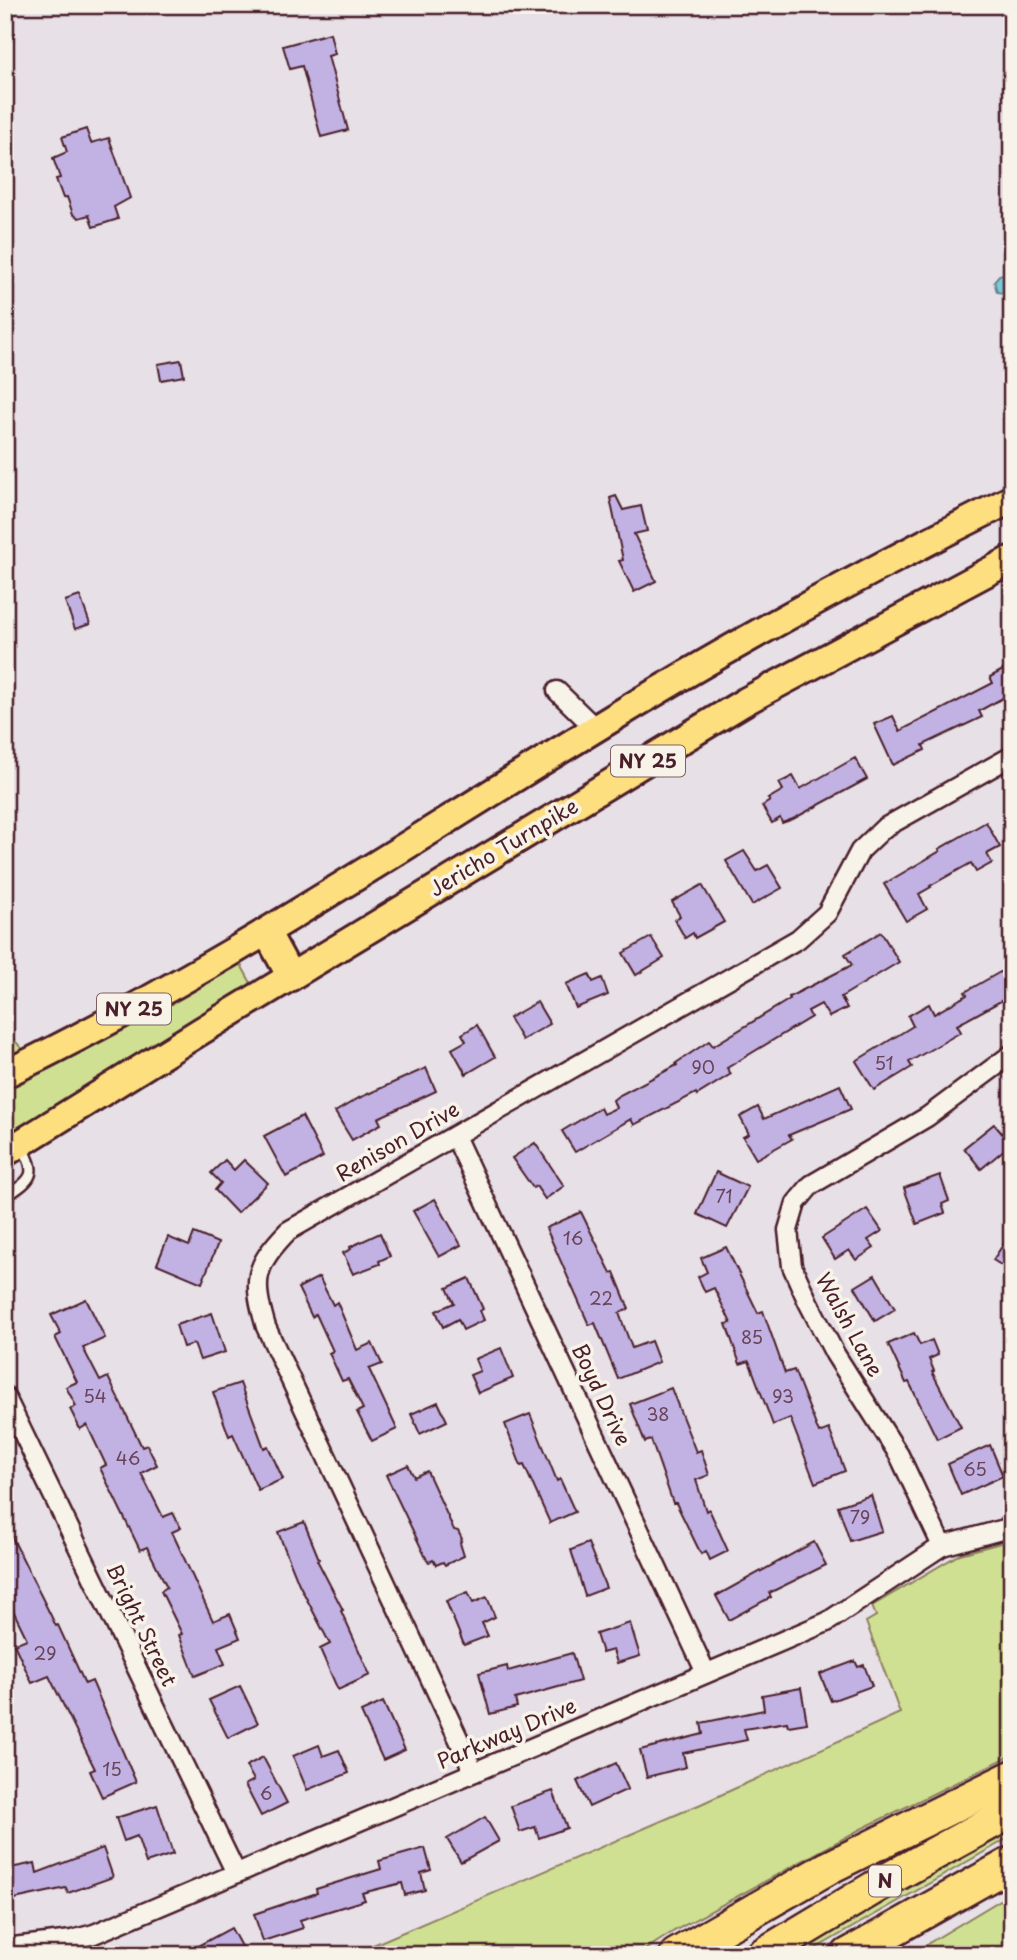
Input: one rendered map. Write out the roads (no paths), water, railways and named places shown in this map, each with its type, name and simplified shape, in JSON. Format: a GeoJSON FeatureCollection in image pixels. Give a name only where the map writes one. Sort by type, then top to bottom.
{"type":"FeatureCollection","features":[{"type":"Feature","properties":{"kind":"highway"},"geometry":{"type":"LineString","coordinates":[[676,1955],[828,1868],[1012,1777]]}},
{"type":"Feature","properties":{"kind":"highway","name":"N"},"geometry":{"type":"LineString","coordinates":[[762,1955],[892,1877],[1012,1811]]}},
{"type":"Feature","properties":{"kind":"highway","name":"N"},"geometry":{"type":"LineString","coordinates":[[848,1955],[1012,1863]]}},
{"type":"Feature","properties":{"kind":"main road","name":"NY 25"},"geometry":{"type":"LineString","coordinates":[[5,1074],[159,996],[267,933],[595,729],[806,605],[1012,499]]}},
{"type":"Feature","properties":{"kind":"main road","name":"Jericho Turnpike"},"geometry":{"type":"LineString","coordinates":[[13,1148],[746,701],[1012,558]]}},
{"type":"Feature","properties":{"kind":"main road"},"geometry":{"type":"LineString","coordinates":[[267,933],[291,977]]}},
{"type":"Feature","properties":{"kind":"street"},"geometry":{"type":"LineString","coordinates":[[556,691],[595,729]]}},
{"type":"Feature","properties":{"kind":"street","name":"Renison Drive"},"geometry":{"type":"LineString","coordinates":[[474,1772],[266,1327],[257,1288],[260,1270],[268,1252],[288,1231],[798,939],[827,913],[860,851],[884,828],[1012,755]]}},
{"type":"Feature","properties":{"kind":"street","name":"Walsh Lane"},"geometry":{"type":"LineString","coordinates":[[942,1546],[899,1455],[835,1354],[808,1302],[792,1266],[789,1230],[796,1203],[811,1185],[927,1116],[1012,1054]]}},
{"type":"Feature","properties":{"kind":"street","name":"Boyd Drive"},"geometry":{"type":"LineString","coordinates":[[455,1136],[706,1674]]}},
{"type":"Feature","properties":{"kind":"street","name":"Bright Street"},"geometry":{"type":"LineString","coordinates":[[5,1396],[236,1873]]}},
{"type":"Feature","properties":{"kind":"street","name":"Parkway Drive"},"geometry":{"type":"LineString","coordinates":[[5,1948],[72,1940],[94,1934],[827,1622],[942,1546],[1012,1527]]}},
{"type":"Feature","properties":{"kind":"lane"},"geometry":{"type":"LineString","coordinates":[[5,1197],[28,1182],[32,1174],[32,1162],[13,1148]]}},
{"type":"Feature","properties":{"kind":"water"},"geometry":{"type":"Polygon","coordinates":[[[1012,271],[1012,295],[997,292],[994,281],[999,275],[1012,271]]]}}]}
